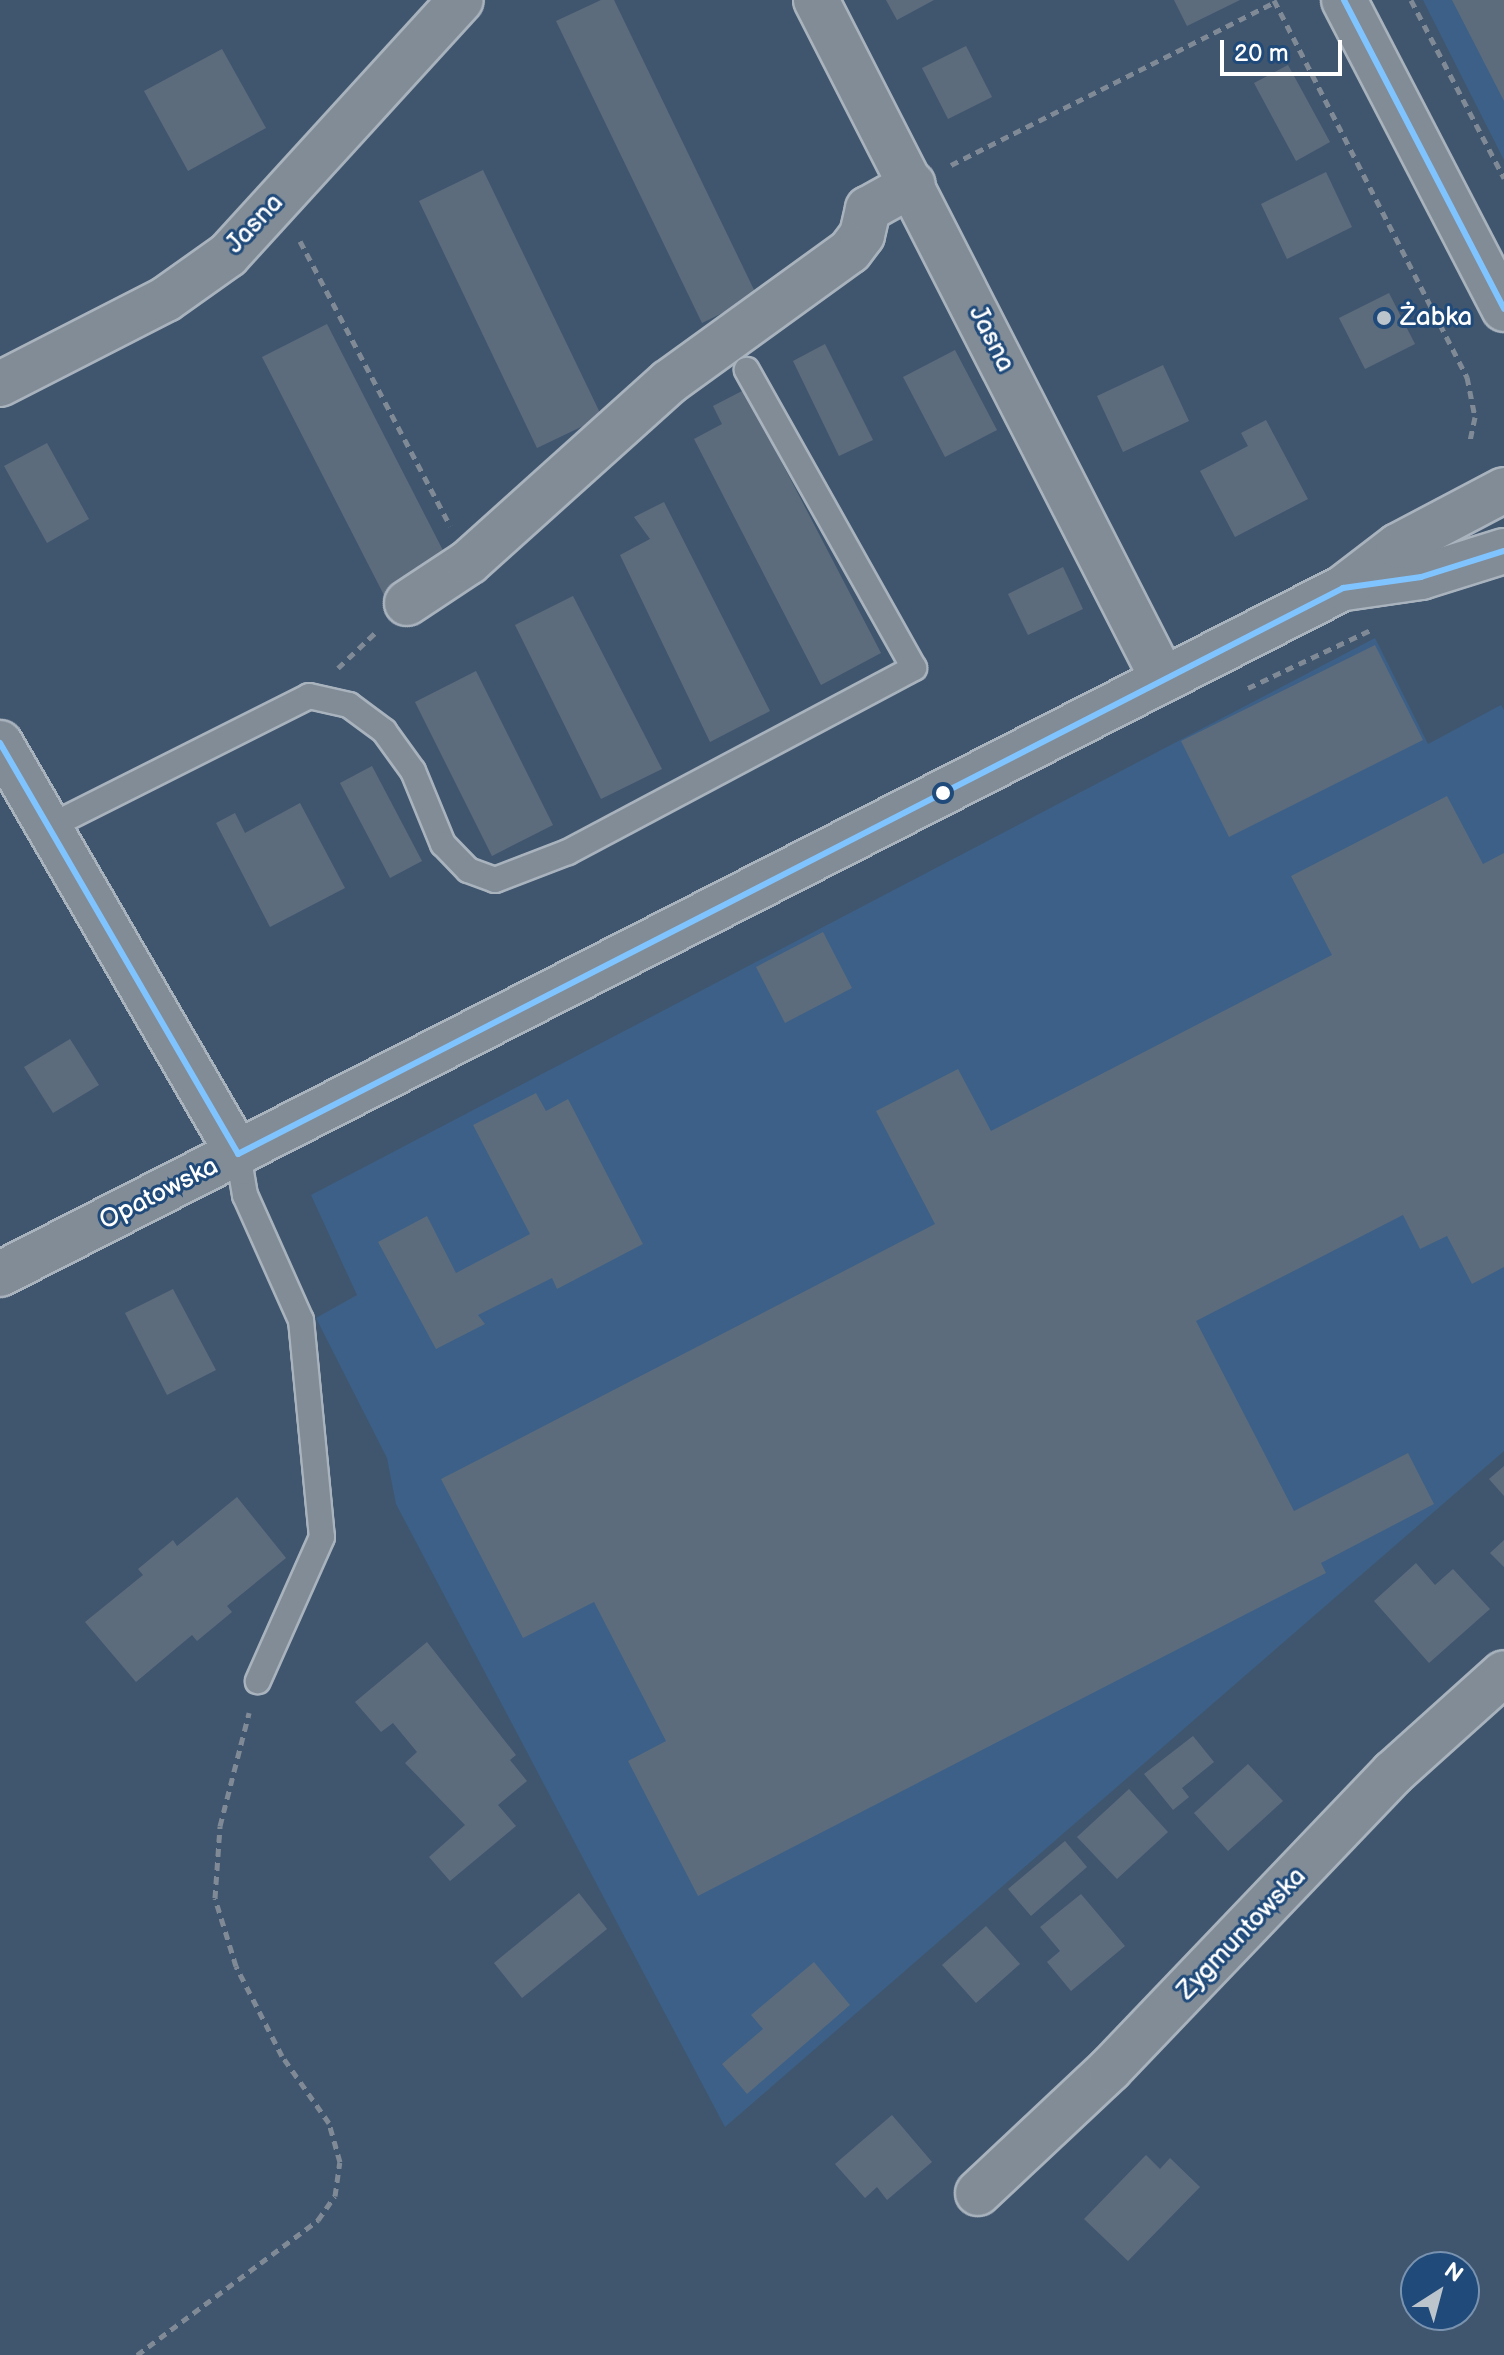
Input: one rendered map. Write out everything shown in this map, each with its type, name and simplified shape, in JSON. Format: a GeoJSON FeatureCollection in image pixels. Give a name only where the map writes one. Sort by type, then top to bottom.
{"type":"FeatureCollection","features":[{"type":"Feature","properties":{"kind":"street","name":"Jasna"},"geometry":{"type":"LineString","coordinates":[[0,384],[166,299],[228,255],[461,0]]}},
{"type":"Feature","properties":{"kind":"street","name":"Jasna"},"geometry":{"type":"LineString","coordinates":[[816,0],[913,184],[1163,679]]}},
{"type":"Feature","properties":{"kind":"street"},"geometry":{"type":"LineString","coordinates":[[1344,0],[1497,281]]}},
{"type":"Feature","properties":{"kind":"street"},"geometry":{"type":"LineString","coordinates":[[407,603],[469,562],[669,382],[850,251],[862,235],[868,209],[913,184]]}},
{"type":"Feature","properties":{"kind":"street","name":"Opatowska"},"geometry":{"type":"LineString","coordinates":[[0,1274],[1343,588],[1398,546],[1504,490]]}},
{"type":"Feature","properties":{"kind":"street","name":"Opatowska"},"geometry":{"type":"LineString","coordinates":[[1343,588],[1421,577],[1504,551]]}},
{"type":"Feature","properties":{"kind":"street"},"geometry":{"type":"LineString","coordinates":[[0,743],[238,1154]]}},
{"type":"Feature","properties":{"kind":"street","name":"Zygmuntowska"},"geometry":{"type":"LineString","coordinates":[[978,2193],[1131,2048],[1393,1773],[1504,1673]]}},
{"type":"Feature","properties":{"kind":"lane"},"geometry":{"type":"LineString","coordinates":[[49,827],[309,696],[349,705],[384,731],[413,771],[443,844],[468,870],[495,880],[568,852],[914,668],[747,370]]}},
{"type":"Feature","properties":{"kind":"lane"},"geometry":{"type":"LineString","coordinates":[[238,1154],[245,1195],[301,1320],[322,1537],[258,1681]]}},
{"type":"Feature","properties":{"kind":"path"},"geometry":{"type":"LineString","coordinates":[[1411,0],[1504,178]]}},
{"type":"Feature","properties":{"kind":"path"},"geometry":{"type":"LineString","coordinates":[[913,184],[1274,1],[1467,377],[1474,399],[1470,441]]}},
{"type":"Feature","properties":{"kind":"path"},"geometry":{"type":"LineString","coordinates":[[278,199],[469,562]]}},
{"type":"Feature","properties":{"kind":"path"},"geometry":{"type":"LineString","coordinates":[[309,696],[407,603]]}},
{"type":"Feature","properties":{"kind":"path"},"geometry":{"type":"LineString","coordinates":[[137,2355],[318,2220],[335,2196],[340,2162],[329,2123],[282,2056],[236,1966],[215,1898],[220,1826],[258,1681]]}},
{"type":"Feature","properties":{"kind":"shaded area"},"geometry":{"type":"Polygon","coordinates":[[[1423,0],[1504,0],[1504,160],[1423,0]]]}},
{"type":"Feature","properties":{"kind":"shaded area"},"geometry":{"type":"Polygon","coordinates":[[[1375,638],[1428,744],[1501,705],[1504,710],[1504,1451],[725,2127],[396,1504],[387,1458],[316,1318],[357,1295],[311,1195],[1375,638]]]}},
{"type":"Feature","properties":{"kind":"building"},"geometry":{"type":"Polygon","coordinates":[[[601,0],[614,0],[757,296],[702,323],[556,21],[601,0]]]}},
{"type":"Feature","properties":{"kind":"building"},"geometry":{"type":"Polygon","coordinates":[[[886,0],[934,0],[897,20],[886,0]]]}},
{"type":"Feature","properties":{"kind":"building"},"geometry":{"type":"Polygon","coordinates":[[[1174,0],[1240,0],[1187,26],[1174,0]]]}},
{"type":"Feature","properties":{"kind":"building"},"geometry":{"type":"Polygon","coordinates":[[[1452,0],[1504,0],[1504,101],[1452,0]]]}},
{"type":"Feature","properties":{"kind":"building"},"geometry":{"type":"Polygon","coordinates":[[[966,46],[992,97],[948,119],[922,68],[966,46]]]}},
{"type":"Feature","properties":{"kind":"building"},"geometry":{"type":"Polygon","coordinates":[[[222,49],[266,128],[188,171],[144,91],[222,49]]]}},
{"type":"Feature","properties":{"kind":"building"},"geometry":{"type":"Polygon","coordinates":[[[1288,65],[1330,142],[1296,161],[1254,83],[1288,65]]]}},
{"type":"Feature","properties":{"kind":"building"},"geometry":{"type":"Polygon","coordinates":[[[483,170],[602,417],[537,448],[419,201],[483,170]]]}},
{"type":"Feature","properties":{"kind":"building"},"geometry":{"type":"Polygon","coordinates":[[[1326,172],[1352,227],[1287,259],[1261,204],[1326,172]]]}},
{"type":"Feature","properties":{"kind":"building"},"geometry":{"type":"Polygon","coordinates":[[[1389,293],[1415,344],[1365,369],[1339,318],[1389,293]]]}},
{"type":"Feature","properties":{"kind":"building"},"geometry":{"type":"Polygon","coordinates":[[[327,324],[452,568],[387,601],[262,357],[327,324]]]}},
{"type":"Feature","properties":{"kind":"building"},"geometry":{"type":"Polygon","coordinates":[[[825,344],[873,440],[839,456],[793,361],[825,344]]]}},
{"type":"Feature","properties":{"kind":"building"},"geometry":{"type":"Polygon","coordinates":[[[955,350],[997,430],[945,457],[903,377],[955,350]]]}},
{"type":"Feature","properties":{"kind":"building"},"geometry":{"type":"Polygon","coordinates":[[[1163,365],[1189,421],[1123,452],[1097,396],[1163,365]]]}},
{"type":"Feature","properties":{"kind":"building"},"geometry":{"type":"Polygon","coordinates":[[[744,390],[881,653],[821,685],[694,439],[722,424],[713,406],[744,390]]]}},
{"type":"Feature","properties":{"kind":"building"},"geometry":{"type":"Polygon","coordinates":[[[1266,420],[1308,499],[1235,537],[1200,471],[1248,446],[1241,433],[1266,420]]]}},
{"type":"Feature","properties":{"kind":"building"},"geometry":{"type":"Polygon","coordinates":[[[47,443],[89,519],[47,543],[4,466],[47,443]]]}},
{"type":"Feature","properties":{"kind":"building"},"geometry":{"type":"Polygon","coordinates":[[[664,502],[770,711],[710,742],[620,555],[650,539],[634,517],[664,502]]]}},
{"type":"Feature","properties":{"kind":"building"},"geometry":{"type":"Polygon","coordinates":[[[1063,567],[1083,609],[1028,635],[1008,594],[1063,567]]]}},
{"type":"Feature","properties":{"kind":"building"},"geometry":{"type":"Polygon","coordinates":[[[573,596],[662,769],[601,799],[515,625],[573,596]]]}},
{"type":"Feature","properties":{"kind":"building"},"geometry":{"type":"Polygon","coordinates":[[[1375,645],[1423,740],[1229,837],[1181,741],[1375,645]]]}},
{"type":"Feature","properties":{"kind":"building"},"geometry":{"type":"Polygon","coordinates":[[[476,671],[553,825],[492,856],[415,702],[476,671]]]}},
{"type":"Feature","properties":{"kind":"building"},"geometry":{"type":"Polygon","coordinates":[[[372,766],[422,861],[390,878],[340,783],[372,766]]]}},
{"type":"Feature","properties":{"kind":"building"},"geometry":{"type":"Polygon","coordinates":[[[1447,796],[1483,864],[1504,853],[1504,1267],[1472,1284],[1447,1236],[1420,1249],[1403,1215],[1196,1321],[1294,1511],[1408,1453],[1434,1504],[1321,1563],[1326,1573],[698,1896],[628,1761],[666,1741],[594,1602],[523,1638],[441,1479],[935,1224],[876,1111],[958,1069],[991,1131],[1332,955],[1291,876],[1447,796]]]}},
{"type":"Feature","properties":{"kind":"building"},"geometry":{"type":"Polygon","coordinates":[[[300,803],[345,888],[270,927],[216,823],[235,813],[245,833],[300,803]]]}},
{"type":"Feature","properties":{"kind":"building"},"geometry":{"type":"Polygon","coordinates":[[[823,932],[852,988],[785,1023],[756,967],[823,932]]]}},
{"type":"Feature","properties":{"kind":"building"},"geometry":{"type":"Polygon","coordinates":[[[70,1039],[99,1085],[53,1113],[24,1067],[70,1039]]]}},
{"type":"Feature","properties":{"kind":"building"},"geometry":{"type":"Polygon","coordinates":[[[536,1093],[546,1111],[568,1099],[643,1244],[557,1289],[552,1278],[478,1315],[485,1324],[436,1349],[378,1242],[427,1216],[456,1273],[530,1234],[473,1125],[536,1093]]]}},
{"type":"Feature","properties":{"kind":"building"},"geometry":{"type":"Polygon","coordinates":[[[173,1289],[216,1370],[167,1395],[125,1313],[173,1289]]]}},
{"type":"Feature","properties":{"kind":"building"},"geometry":{"type":"Polygon","coordinates":[[[1504,1466],[1504,1496],[1489,1479],[1504,1466]]]}},
{"type":"Feature","properties":{"kind":"building"},"geometry":{"type":"Polygon","coordinates":[[[237,1497],[286,1558],[227,1606],[232,1612],[197,1641],[192,1635],[136,1682],[85,1622],[143,1575],[138,1569],[173,1540],[177,1546],[237,1497]]]}},
{"type":"Feature","properties":{"kind":"building"},"geometry":{"type":"Polygon","coordinates":[[[1504,1540],[1504,1567],[1490,1553],[1504,1540]]]}},
{"type":"Feature","properties":{"kind":"building"},"geometry":{"type":"Polygon","coordinates":[[[1416,1563],[1435,1585],[1453,1569],[1490,1609],[1429,1663],[1374,1601],[1416,1563]]]}},
{"type":"Feature","properties":{"kind":"building"},"geometry":{"type":"Polygon","coordinates":[[[427,1642],[516,1755],[510,1760],[527,1781],[498,1805],[516,1826],[450,1881],[429,1857],[465,1825],[405,1763],[417,1752],[393,1723],[381,1732],[355,1702],[427,1642]]]}},
{"type":"Feature","properties":{"kind":"building"},"geometry":{"type":"Polygon","coordinates":[[[1193,1736],[1214,1762],[1182,1788],[1189,1797],[1173,1810],[1144,1774],[1193,1736]]]}},
{"type":"Feature","properties":{"kind":"building"},"geometry":{"type":"Polygon","coordinates":[[[1248,1764],[1283,1801],[1228,1851],[1194,1813],[1248,1764]]]}},
{"type":"Feature","properties":{"kind":"building"},"geometry":{"type":"Polygon","coordinates":[[[1129,1789],[1168,1832],[1117,1879],[1077,1837],[1129,1789]]]}},
{"type":"Feature","properties":{"kind":"building"},"geometry":{"type":"Polygon","coordinates":[[[1065,1841],[1087,1867],[1031,1916],[1008,1889],[1065,1841]]]}},
{"type":"Feature","properties":{"kind":"building"},"geometry":{"type":"Polygon","coordinates":[[[579,1893],[607,1929],[522,1998],[494,1963],[579,1893]]]}},
{"type":"Feature","properties":{"kind":"building"},"geometry":{"type":"Polygon","coordinates":[[[1081,1894],[1125,1946],[1071,1991],[1047,1962],[1060,1951],[1040,1927],[1081,1894]]]}},
{"type":"Feature","properties":{"kind":"building"},"geometry":{"type":"Polygon","coordinates":[[[986,1926],[1020,1964],[976,2003],[942,1965],[986,1926]]]}},
{"type":"Feature","properties":{"kind":"building"},"geometry":{"type":"Polygon","coordinates":[[[814,1962],[850,2005],[747,2094],[722,2064],[763,2029],[751,2015],[814,1962]]]}},
{"type":"Feature","properties":{"kind":"building"},"geometry":{"type":"Polygon","coordinates":[[[892,2115],[932,2162],[887,2200],[877,2187],[865,2198],[835,2164],[892,2115]]]}},
{"type":"Feature","properties":{"kind":"building"},"geometry":{"type":"Polygon","coordinates":[[[1146,2155],[1160,2169],[1170,2158],[1200,2187],[1128,2261],[1084,2219],[1146,2155]]]}},
{"type":"Feature","properties":{"kind":"transit line"},"geometry":{"type":"LineString","coordinates":[[1344,0],[1504,309]]}},
{"type":"Feature","properties":{"kind":"transit line"},"geometry":{"type":"LineString","coordinates":[[0,743],[238,1154],[1343,588],[1421,577],[1504,551]]}},
{"type":"Feature","properties":{"kind":"place","name":"Żabka"},"geometry":{"type":"Point","coordinates":[1384,318]}}]}
